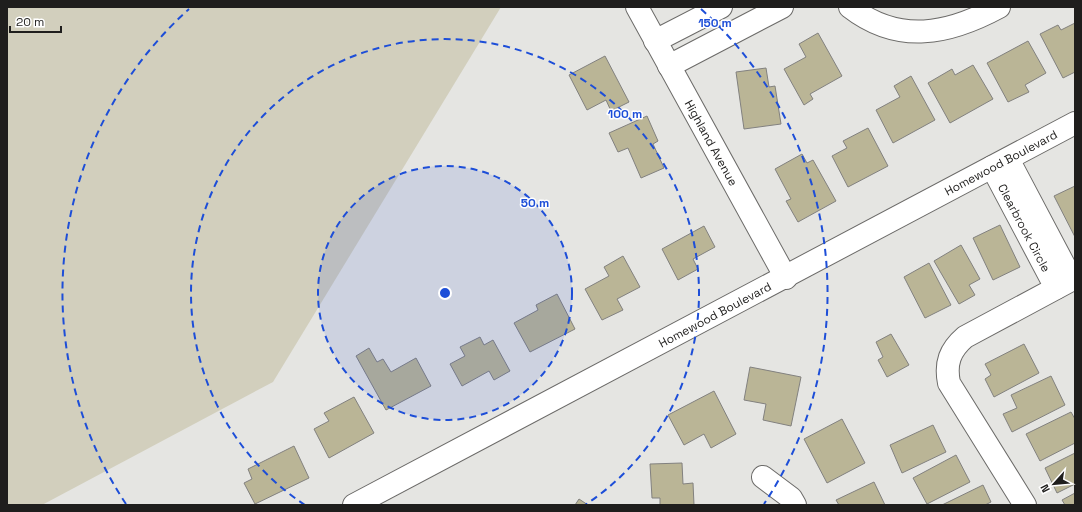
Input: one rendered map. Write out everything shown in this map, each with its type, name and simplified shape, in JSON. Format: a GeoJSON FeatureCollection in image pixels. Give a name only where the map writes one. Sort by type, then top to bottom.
{"type":"FeatureCollection","features":[{"type":"Feature","properties":{"kind":"street","name":"Highland Avenue"},"geometry":{"type":"LineString","coordinates":[[638,7],[668,66],[786,278]]}},
{"type":"Feature","properties":{"kind":"street"},"geometry":{"type":"LineString","coordinates":[[655,41],[721,7]]}},
{"type":"Feature","properties":{"kind":"street"},"geometry":{"type":"LineString","coordinates":[[668,66],[782,7]]}},
{"type":"Feature","properties":{"kind":"street"},"geometry":{"type":"LineString","coordinates":[[850,7],[878,24],[913,32],[952,28],[980,17],[999,7]]}},
{"type":"Feature","properties":{"kind":"street","name":"Homewood Boulevard"},"geometry":{"type":"LineString","coordinates":[[354,505],[786,278],[1075,123]]}},
{"type":"Feature","properties":{"kind":"street","name":"Clearbrook Circle"},"geometry":{"type":"LineString","coordinates":[[1000,163],[1068,282]]}},
{"type":"Feature","properties":{"kind":"street"},"geometry":{"type":"LineString","coordinates":[[1024,505],[949,383],[946,371],[949,356],[955,345],[965,337],[1068,282]]}},
{"type":"Feature","properties":{"kind":"street"},"geometry":{"type":"LineString","coordinates":[[764,477],[791,498],[795,505]]}},
{"type":"Feature","properties":{"kind":"shaded area"},"geometry":{"type":"Polygon","coordinates":[[[7,7],[501,7],[273,382],[42,505],[7,505],[7,7]]]}},
{"type":"Feature","properties":{"kind":"building"},"geometry":{"type":"Polygon","coordinates":[[[1075,23],[1075,72],[1063,78],[1040,34],[1058,25],[1061,30],[1075,23]]]}},
{"type":"Feature","properties":{"kind":"building"},"geometry":{"type":"Polygon","coordinates":[[[818,33],[842,76],[810,94],[813,99],[804,105],[784,69],[806,57],[799,44],[818,33]]]}},
{"type":"Feature","properties":{"kind":"building"},"geometry":{"type":"Polygon","coordinates":[[[1028,41],[1046,73],[1025,85],[1029,92],[1008,102],[987,63],[1028,41]]]}},
{"type":"Feature","properties":{"kind":"building"},"geometry":{"type":"Polygon","coordinates":[[[605,56],[629,102],[611,111],[606,100],[587,110],[569,75],[605,56]]]}},
{"type":"Feature","properties":{"kind":"building"},"geometry":{"type":"Polygon","coordinates":[[[973,65],[993,99],[950,123],[928,83],[952,69],[955,75],[973,65]]]}},
{"type":"Feature","properties":{"kind":"building"},"geometry":{"type":"Polygon","coordinates":[[[766,68],[769,87],[775,86],[781,124],[744,129],[736,72],[766,68]]]}},
{"type":"Feature","properties":{"kind":"building"},"geometry":{"type":"Polygon","coordinates":[[[911,76],[935,120],[893,143],[876,110],[900,97],[894,86],[911,76]]]}},
{"type":"Feature","properties":{"kind":"building"},"geometry":{"type":"Polygon","coordinates":[[[647,116],[658,141],[653,144],[664,168],[641,178],[628,148],[618,152],[609,133],[647,116]]]}},
{"type":"Feature","properties":{"kind":"building"},"geometry":{"type":"Polygon","coordinates":[[[868,128],[888,166],[848,187],[832,156],[847,148],[843,141],[868,128]]]}},
{"type":"Feature","properties":{"kind":"building"},"geometry":{"type":"Polygon","coordinates":[[[802,154],[807,163],[813,160],[836,201],[798,222],[786,201],[791,199],[775,169],[802,154]]]}},
{"type":"Feature","properties":{"kind":"building"},"geometry":{"type":"Polygon","coordinates":[[[1075,186],[1075,237],[1054,196],[1075,186]]]}},
{"type":"Feature","properties":{"kind":"building"},"geometry":{"type":"Polygon","coordinates":[[[1000,225],[1020,267],[993,280],[973,238],[1000,225]]]}},
{"type":"Feature","properties":{"kind":"building"},"geometry":{"type":"Polygon","coordinates":[[[704,226],[715,247],[693,259],[698,269],[678,280],[662,249],[704,226]]]}},
{"type":"Feature","properties":{"kind":"building"},"geometry":{"type":"Polygon","coordinates":[[[961,245],[980,279],[969,285],[975,295],[959,304],[934,261],[961,245]]]}},
{"type":"Feature","properties":{"kind":"building"},"geometry":{"type":"Polygon","coordinates":[[[623,256],[640,287],[617,299],[623,310],[602,320],[585,289],[609,276],[604,267],[623,256]]]}},
{"type":"Feature","properties":{"kind":"building"},"geometry":{"type":"Polygon","coordinates":[[[929,263],[951,305],[925,318],[904,277],[929,263]]]}},
{"type":"Feature","properties":{"kind":"building"},"geometry":{"type":"Polygon","coordinates":[[[557,294],[575,329],[530,352],[514,323],[538,310],[536,305],[557,294]]]}},
{"type":"Feature","properties":{"kind":"building"},"geometry":{"type":"Polygon","coordinates":[[[891,334],[909,365],[887,377],[878,360],[883,357],[876,342],[891,334]]]}},
{"type":"Feature","properties":{"kind":"building"},"geometry":{"type":"Polygon","coordinates":[[[480,337],[484,345],[493,340],[510,371],[494,380],[489,371],[462,386],[450,364],[465,356],[460,347],[480,337]]]}},
{"type":"Feature","properties":{"kind":"building"},"geometry":{"type":"Polygon","coordinates":[[[1024,344],[1039,373],[994,397],[985,379],[991,375],[985,364],[1024,344]]]}},
{"type":"Feature","properties":{"kind":"building"},"geometry":{"type":"Polygon","coordinates":[[[369,348],[377,362],[383,359],[391,372],[416,358],[431,386],[386,410],[356,356],[369,348]]]}},
{"type":"Feature","properties":{"kind":"building"},"geometry":{"type":"Polygon","coordinates":[[[750,367],[801,377],[791,426],[763,420],[766,404],[744,400],[750,367]]]}},
{"type":"Feature","properties":{"kind":"building"},"geometry":{"type":"Polygon","coordinates":[[[1051,376],[1065,405],[1012,432],[1003,414],[1017,408],[1011,395],[1051,376]]]}},
{"type":"Feature","properties":{"kind":"building"},"geometry":{"type":"Polygon","coordinates":[[[714,391],[736,434],[711,448],[704,434],[684,445],[668,415],[714,391]]]}},
{"type":"Feature","properties":{"kind":"building"},"geometry":{"type":"Polygon","coordinates":[[[354,397],[374,433],[329,458],[314,429],[329,421],[324,413],[354,397]]]}},
{"type":"Feature","properties":{"kind":"building"},"geometry":{"type":"Polygon","coordinates":[[[1071,412],[1075,419],[1075,443],[1040,461],[1026,434],[1071,412]]]}},
{"type":"Feature","properties":{"kind":"building"},"geometry":{"type":"Polygon","coordinates":[[[842,419],[865,463],[827,483],[804,439],[842,419]]]}},
{"type":"Feature","properties":{"kind":"building"},"geometry":{"type":"Polygon","coordinates":[[[933,425],[946,452],[902,473],[890,445],[933,425]]]}},
{"type":"Feature","properties":{"kind":"building"},"geometry":{"type":"Polygon","coordinates":[[[294,446],[309,478],[255,504],[244,483],[252,479],[248,469],[294,446]]]}},
{"type":"Feature","properties":{"kind":"building"},"geometry":{"type":"Polygon","coordinates":[[[1075,453],[1075,484],[1057,493],[1045,468],[1075,453]]]}},
{"type":"Feature","properties":{"kind":"building"},"geometry":{"type":"Polygon","coordinates":[[[956,455],[970,482],[927,504],[913,478],[956,455]]]}},
{"type":"Feature","properties":{"kind":"building"},"geometry":{"type":"Polygon","coordinates":[[[682,463],[683,484],[693,483],[694,505],[660,505],[660,498],[652,498],[650,464],[682,463]]]}},
{"type":"Feature","properties":{"kind":"building"},"geometry":{"type":"Polygon","coordinates":[[[874,482],[885,505],[839,505],[836,500],[874,482]]]}},
{"type":"Feature","properties":{"kind":"building"},"geometry":{"type":"Polygon","coordinates":[[[983,485],[991,502],[985,505],[942,505],[983,485]]]}},
{"type":"Feature","properties":{"kind":"building"},"geometry":{"type":"Polygon","coordinates":[[[1075,493],[1075,505],[1065,505],[1062,500],[1075,493]]]}},
{"type":"Feature","properties":{"kind":"building"},"geometry":{"type":"Polygon","coordinates":[[[579,499],[588,505],[575,505],[579,499]]]}}]}
